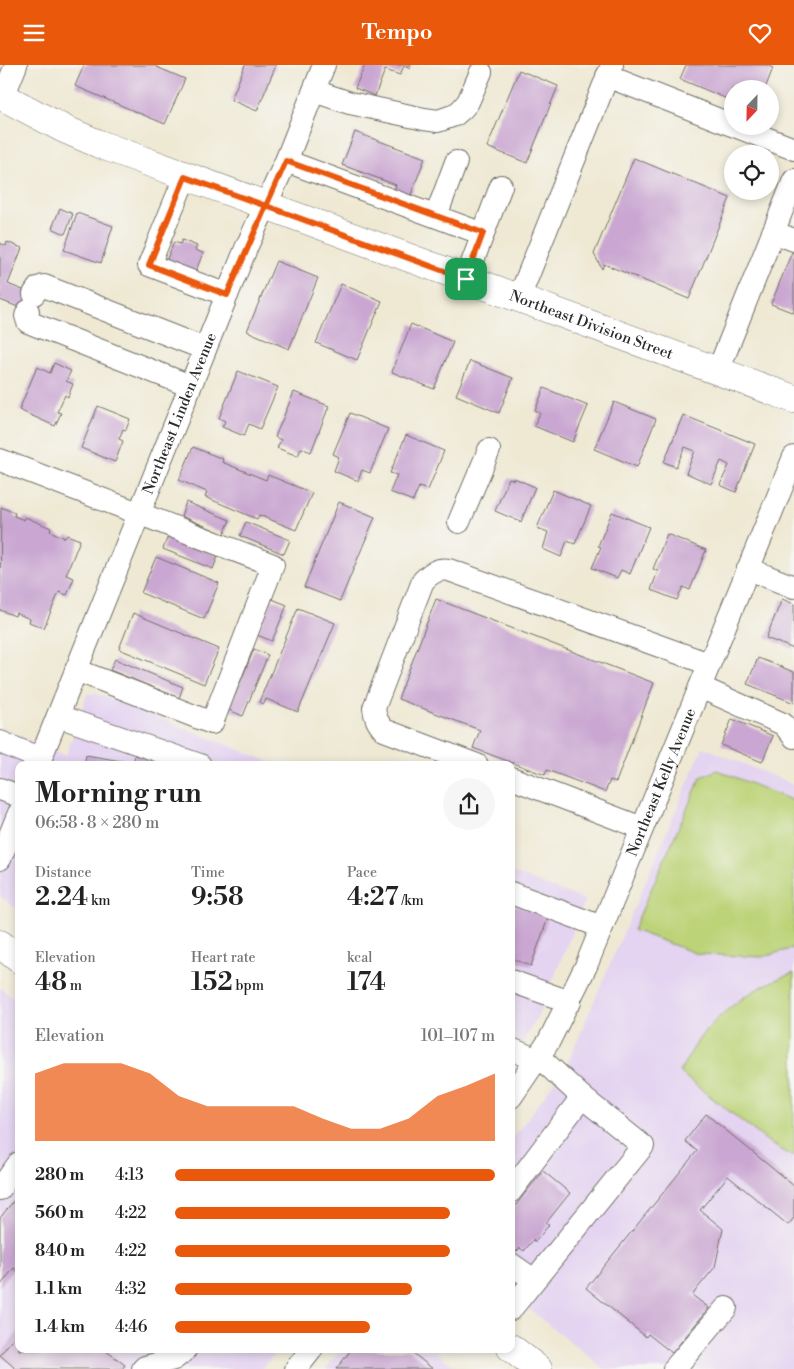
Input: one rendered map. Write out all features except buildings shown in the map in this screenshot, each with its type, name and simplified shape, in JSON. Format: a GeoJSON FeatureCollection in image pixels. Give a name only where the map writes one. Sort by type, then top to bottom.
{"type":"FeatureCollection","features":[{"type":"Feature","properties":{"kind":"main road","name":"Northeast Division Street"},"geometry":{"type":"LineString","coordinates":[[2,96],[73,133],[185,177],[794,399]]}},
{"type":"Feature","properties":{"kind":"main road"},"geometry":{"type":"LineString","coordinates":[[0,944],[15,956]]}},
{"type":"Feature","properties":{"kind":"main road"},"geometry":{"type":"LineString","coordinates":[[515,1351],[538,1369]]}},
{"type":"Feature","properties":{"kind":"street"},"geometry":{"type":"LineString","coordinates":[[2,96],[16,65]]}},
{"type":"Feature","properties":{"kind":"street","name":"Northeast Linden Avenue"},"geometry":{"type":"LineString","coordinates":[[39,761],[227,295],[286,161],[324,65]]}},
{"type":"Feature","properties":{"kind":"street"},"geometry":{"type":"LineString","coordinates":[[519,298],[610,71],[724,122]]}},
{"type":"Feature","properties":{"kind":"street"},"geometry":{"type":"LineString","coordinates":[[314,91],[350,103],[438,121],[455,115],[462,109],[468,102],[481,72]]}},
{"type":"Feature","properties":{"kind":"street"},"geometry":{"type":"LineString","coordinates":[[757,135],[794,149]]}},
{"type":"Feature","properties":{"kind":"street"},"geometry":{"type":"LineString","coordinates":[[286,161],[483,233]]}},
{"type":"Feature","properties":{"kind":"street"},"geometry":{"type":"LineString","coordinates":[[436,216],[456,162]]}},
{"type":"Feature","properties":{"kind":"street"},"geometry":{"type":"LineString","coordinates":[[185,177],[149,265],[227,295]]}},
{"type":"Feature","properties":{"kind":"street"},"geometry":{"type":"LineString","coordinates":[[718,371],[794,179]]}},
{"type":"Feature","properties":{"kind":"street"},"geometry":{"type":"LineString","coordinates":[[466,279],[501,186]]}},
{"type":"Feature","properties":{"kind":"street"},"geometry":{"type":"LineString","coordinates":[[773,232],[794,240]]}},
{"type":"Feature","properties":{"kind":"street"},"geometry":{"type":"LineString","coordinates":[[190,386],[28,322],[26,316],[31,303],[38,288],[44,286],[205,349]]}},
{"type":"Feature","properties":{"kind":"street"},"geometry":{"type":"LineString","coordinates":[[459,522],[489,450]]}},
{"type":"Feature","properties":{"kind":"street","name":"Northeast Kelly Avenue"},"geometry":{"type":"LineString","coordinates":[[515,1091],[538,1059],[570,1002],[794,457]]}},
{"type":"Feature","properties":{"kind":"street"},"geometry":{"type":"LineString","coordinates":[[0,459],[273,565],[212,723],[76,670]]}},
{"type":"Feature","properties":{"kind":"street"},"geometry":{"type":"LineString","coordinates":[[748,569],[794,587]]}},
{"type":"Feature","properties":{"kind":"street"},"geometry":{"type":"LineString","coordinates":[[466,761],[384,730],[375,716],[374,708],[423,581],[438,570],[449,570],[709,664]]}},
{"type":"Feature","properties":{"kind":"street"},"geometry":{"type":"LineString","coordinates":[[700,687],[784,724],[794,737]]}},
{"type":"Feature","properties":{"kind":"street"},"geometry":{"type":"LineString","coordinates":[[58,716],[188,761]]}},
{"type":"Feature","properties":{"kind":"street"},"geometry":{"type":"LineString","coordinates":[[0,742],[37,761]]}},
{"type":"Feature","properties":{"kind":"street"},"geometry":{"type":"LineString","coordinates":[[515,780],[642,828]]}},
{"type":"Feature","properties":{"kind":"street"},"geometry":{"type":"LineString","coordinates":[[0,789],[15,795]]}},
{"type":"Feature","properties":{"kind":"street"},"geometry":{"type":"LineString","coordinates":[[0,859],[15,829]]}},
{"type":"Feature","properties":{"kind":"street"},"geometry":{"type":"LineString","coordinates":[[515,894],[602,927]]}},
{"type":"Feature","properties":{"kind":"street"},"geometry":{"type":"LineString","coordinates":[[515,982],[570,1002]]}},
{"type":"Feature","properties":{"kind":"street"},"geometry":{"type":"LineString","coordinates":[[515,1050],[538,1059],[643,1146],[515,1304]]}},
{"type":"Feature","properties":{"kind":"street"},"geometry":{"type":"LineString","coordinates":[[515,1186],[582,1097]]}},
{"type":"Feature","properties":{"kind":"street"},"geometry":{"type":"LineString","coordinates":[[0,1189],[15,1168]]}},
{"type":"Feature","properties":{"kind":"street"},"geometry":{"type":"LineString","coordinates":[[515,1267],[534,1280]]}},
{"type":"Feature","properties":{"kind":"street"},"geometry":{"type":"LineString","coordinates":[[674,1369],[726,1308]]}},
{"type":"Feature","properties":{"kind":"street"},"geometry":{"type":"LineString","coordinates":[[143,1369],[174,1359],[181,1353]]}},
{"type":"Feature","properties":{"kind":"street"},"geometry":{"type":"LineString","coordinates":[[296,1369],[309,1353]]}},
{"type":"Feature","properties":{"kind":"shaded area"},"geometry":{"type":"Polygon","coordinates":[[[95,693],[268,761],[15,761],[15,908],[0,896],[0,728],[66,756],[87,694],[95,693]]]}},
{"type":"Feature","properties":{"kind":"shaded area"},"geometry":{"type":"Polygon","coordinates":[[[703,747],[794,785],[794,1369],[605,1369],[515,1298],[515,1135],[566,1067],[703,747]]]}},
{"type":"Feature","properties":{"kind":"shaded area"},"geometry":{"type":"Polygon","coordinates":[[[515,874],[585,900],[541,1010],[515,1055],[515,874]]]}},
{"type":"Feature","properties":{"kind":"shaded area"},"geometry":{"type":"Polygon","coordinates":[[[0,988],[15,999],[15,1353],[275,1353],[261,1369],[0,1369],[0,988]]]}},
{"type":"Feature","properties":{"kind":"shaded area"},"geometry":{"type":"Polygon","coordinates":[[[338,1353],[438,1353],[458,1369],[326,1369],[338,1353]]]}},
{"type":"Feature","properties":{"kind":"green space"},"geometry":{"type":"Polygon","coordinates":[[[717,770],[794,801],[794,948],[762,957],[698,954],[633,930],[701,777],[717,770]]]}},
{"type":"Feature","properties":{"kind":"green space"},"geometry":{"type":"Polygon","coordinates":[[[794,973],[794,1157],[771,1144],[679,1072],[699,1039],[719,1017],[754,991],[794,973]]]}},
{"type":"Feature","properties":{"kind":"route"},"geometry":{"type":"LineString","coordinates":[[466,279],[266,206],[227,295],[149,265],[185,177],[266,206],[286,161],[483,233],[466,279]]}}]}
